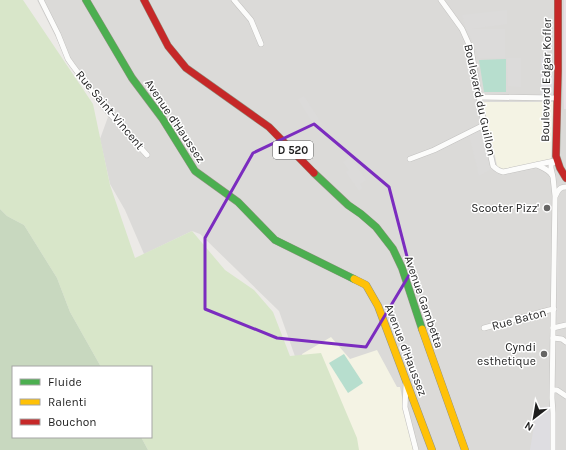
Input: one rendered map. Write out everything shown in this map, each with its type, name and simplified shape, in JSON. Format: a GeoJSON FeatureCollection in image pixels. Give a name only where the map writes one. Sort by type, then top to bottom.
{"type":"FeatureCollection","features":[{"type":"Feature","properties":{"kind":"street","name":"Rue Saint-Vincent"},"geometry":{"type":"LineString","coordinates":[[41,0],[73,66],[103,106],[147,155]]}},
{"type":"Feature","properties":{"kind":"street","name":"Avenue d'Haussez"},"geometry":{"type":"LineString","coordinates":[[86,0],[132,78],[162,118],[196,171],[238,202],[274,240],[366,285],[378,306],[432,450]]}},
{"type":"Feature","properties":{"kind":"street","name":"Avenue Gambetta"},"geometry":{"type":"LineString","coordinates":[[144,0],[168,46],[186,68],[269,127],[324,183],[348,205],[370,221],[393,249],[402,268],[418,319],[465,450]]}},
{"type":"Feature","properties":{"kind":"street"},"geometry":{"type":"LineString","coordinates":[[234,0],[251,20],[262,44]]}},
{"type":"Feature","properties":{"kind":"street","name":"Boulevard du Guillon"},"geometry":{"type":"LineString","coordinates":[[441,0],[462,29],[469,42],[493,166],[497,170],[503,172],[556,161]]}},
{"type":"Feature","properties":{"kind":"street","name":"Boulevard Edgar Kofler"},"geometry":{"type":"LineString","coordinates":[[556,161],[558,0]]}},
{"type":"Feature","properties":{"kind":"street"},"geometry":{"type":"LineString","coordinates":[[480,97],[557,98]]}},
{"type":"Feature","properties":{"kind":"street"},"geometry":{"type":"LineString","coordinates":[[410,159],[434,150],[484,125]]}},
{"type":"Feature","properties":{"kind":"street"},"geometry":{"type":"LineString","coordinates":[[553,450],[552,398],[555,196],[553,177],[556,168],[556,161]]}},
{"type":"Feature","properties":{"kind":"street"},"geometry":{"type":"LineString","coordinates":[[556,161],[566,178]]}},
{"type":"Feature","properties":{"kind":"street"},"geometry":{"type":"LineString","coordinates":[[536,165],[545,168],[553,177]]}},
{"type":"Feature","properties":{"kind":"street"},"geometry":{"type":"LineString","coordinates":[[555,196],[559,189],[566,186]]}},
{"type":"Feature","properties":{"kind":"street","name":"Rue Baton"},"geometry":{"type":"LineString","coordinates":[[484,328],[549,310],[554,310]]}},
{"type":"Feature","properties":{"kind":"street"},"geometry":{"type":"LineString","coordinates":[[553,328],[566,325]]}},
{"type":"Feature","properties":{"kind":"street"},"geometry":{"type":"LineString","coordinates":[[553,338],[562,339],[566,342]]}},
{"type":"Feature","properties":{"kind":"street"},"geometry":{"type":"LineString","coordinates":[[406,382],[405,407],[416,450]]}},
{"type":"Feature","properties":{"kind":"street"},"geometry":{"type":"LineString","coordinates":[[553,390],[557,390],[566,396]]}},
{"type":"Feature","properties":{"kind":"highlighted area"},"geometry":{"type":"Polygon","coordinates":[[[314,124],[389,187],[411,272],[366,347],[277,338],[205,309],[205,238],[253,153],[314,124]]]}},
{"type":"Feature","properties":{"kind":"shaded area"},"geometry":{"type":"Polygon","coordinates":[[[37,0],[566,0],[566,450],[328,450],[279,311],[200,234],[192,231],[144,254],[125,210],[110,184],[100,139],[108,117],[68,61],[37,0]]]}},
{"type":"Feature","properties":{"kind":"shaded area"},"geometry":{"type":"Polygon","coordinates":[[[564,0],[566,0],[566,109],[564,109],[563,83],[564,0]]]}},
{"type":"Feature","properties":{"kind":"shaded area"},"geometry":{"type":"Polygon","coordinates":[[[507,10],[507,24],[471,29],[505,29],[505,58],[479,58],[475,45],[466,30],[462,15],[507,10]]]}},
{"type":"Feature","properties":{"kind":"shaded area"},"geometry":{"type":"Polygon","coordinates":[[[544,42],[551,42],[553,44],[553,46],[548,49],[547,62],[552,63],[552,75],[555,78],[554,95],[541,94],[541,57],[544,57],[544,42]]]}},
{"type":"Feature","properties":{"kind":"shaded area"},"geometry":{"type":"Polygon","coordinates":[[[507,58],[521,58],[521,87],[508,86],[507,58]]]}},
{"type":"Feature","properties":{"kind":"shaded area"},"geometry":{"type":"Polygon","coordinates":[[[304,96],[322,124],[316,128],[298,99],[304,96]]]}},
{"type":"Feature","properties":{"kind":"shaded area"},"geometry":{"type":"Polygon","coordinates":[[[483,102],[553,102],[551,160],[498,170],[483,102]]]}},
{"type":"Feature","properties":{"kind":"shaded area"},"geometry":{"type":"Polygon","coordinates":[[[482,130],[491,169],[479,176],[469,135],[482,130]]]}},
{"type":"Feature","properties":{"kind":"shaded area"},"geometry":{"type":"Polygon","coordinates":[[[350,157],[366,180],[360,184],[362,188],[359,191],[346,172],[349,170],[343,162],[350,157]]]}},
{"type":"Feature","properties":{"kind":"shaded area"},"geometry":{"type":"Polygon","coordinates":[[[558,212],[560,212],[558,317],[556,317],[558,212]]]}},
{"type":"Feature","properties":{"kind":"shaded area"},"geometry":{"type":"Polygon","coordinates":[[[331,337],[350,359],[377,350],[397,387],[400,387],[413,450],[330,450],[330,442],[302,354],[331,337]]]}},
{"type":"Feature","properties":{"kind":"shaded area"},"geometry":{"type":"Polygon","coordinates":[[[550,406],[551,450],[530,450],[537,408],[550,406]]]}},
{"type":"Feature","properties":{"kind":"green space"},"geometry":{"type":"Polygon","coordinates":[[[0,0],[23,0],[93,104],[110,185],[135,258],[192,231],[225,270],[254,290],[273,312],[290,356],[321,353],[357,438],[359,450],[148,450],[142,438],[152,438],[152,366],[100,366],[70,312],[57,278],[24,225],[7,216],[0,209],[0,0]]]}},
{"type":"Feature","properties":{"kind":"green space"},"geometry":{"type":"Polygon","coordinates":[[[506,59],[506,92],[484,92],[479,60],[506,59]]]}},
{"type":"Feature","properties":{"kind":"green space"},"geometry":{"type":"Polygon","coordinates":[[[0,209],[7,216],[24,225],[57,278],[70,312],[100,366],[12,366],[12,438],[142,438],[148,450],[0,450],[0,209]]]}},
{"type":"Feature","properties":{"kind":"green space"},"geometry":{"type":"Polygon","coordinates":[[[344,354],[363,383],[348,393],[329,363],[344,354]]]}},
{"type":"Feature","properties":{"kind":"traffic: fast"},"geometry":{"type":"LineString","coordinates":[[86,0],[132,78],[162,118],[195,171],[238,202],[275,240],[354,279]]}},
{"type":"Feature","properties":{"kind":"traffic: fast"},"geometry":{"type":"LineString","coordinates":[[314,173],[348,205],[376,227],[393,249],[402,268],[422,329]]}},
{"type":"Feature","properties":{"kind":"traffic: slow"},"geometry":{"type":"LineString","coordinates":[[354,279],[366,285],[378,306],[432,450]]}},
{"type":"Feature","properties":{"kind":"traffic: slow"},"geometry":{"type":"LineString","coordinates":[[422,329],[465,450]]}},
{"type":"Feature","properties":{"kind":"traffic: jam"},"geometry":{"type":"LineString","coordinates":[[144,0],[168,46],[186,68],[269,127],[314,173]]}},
{"type":"Feature","properties":{"kind":"traffic: jam"},"geometry":{"type":"LineString","coordinates":[[558,0],[556,156],[560,168],[566,178]]}},
{"type":"Feature","properties":{"kind":"place","name":"Scooter Pizz'"},"geometry":{"type":"Point","coordinates":[547,208]}},
{"type":"Feature","properties":{"kind":"place","name":"Cyndi esthetique"},"geometry":{"type":"Point","coordinates":[544,354]}}]}
